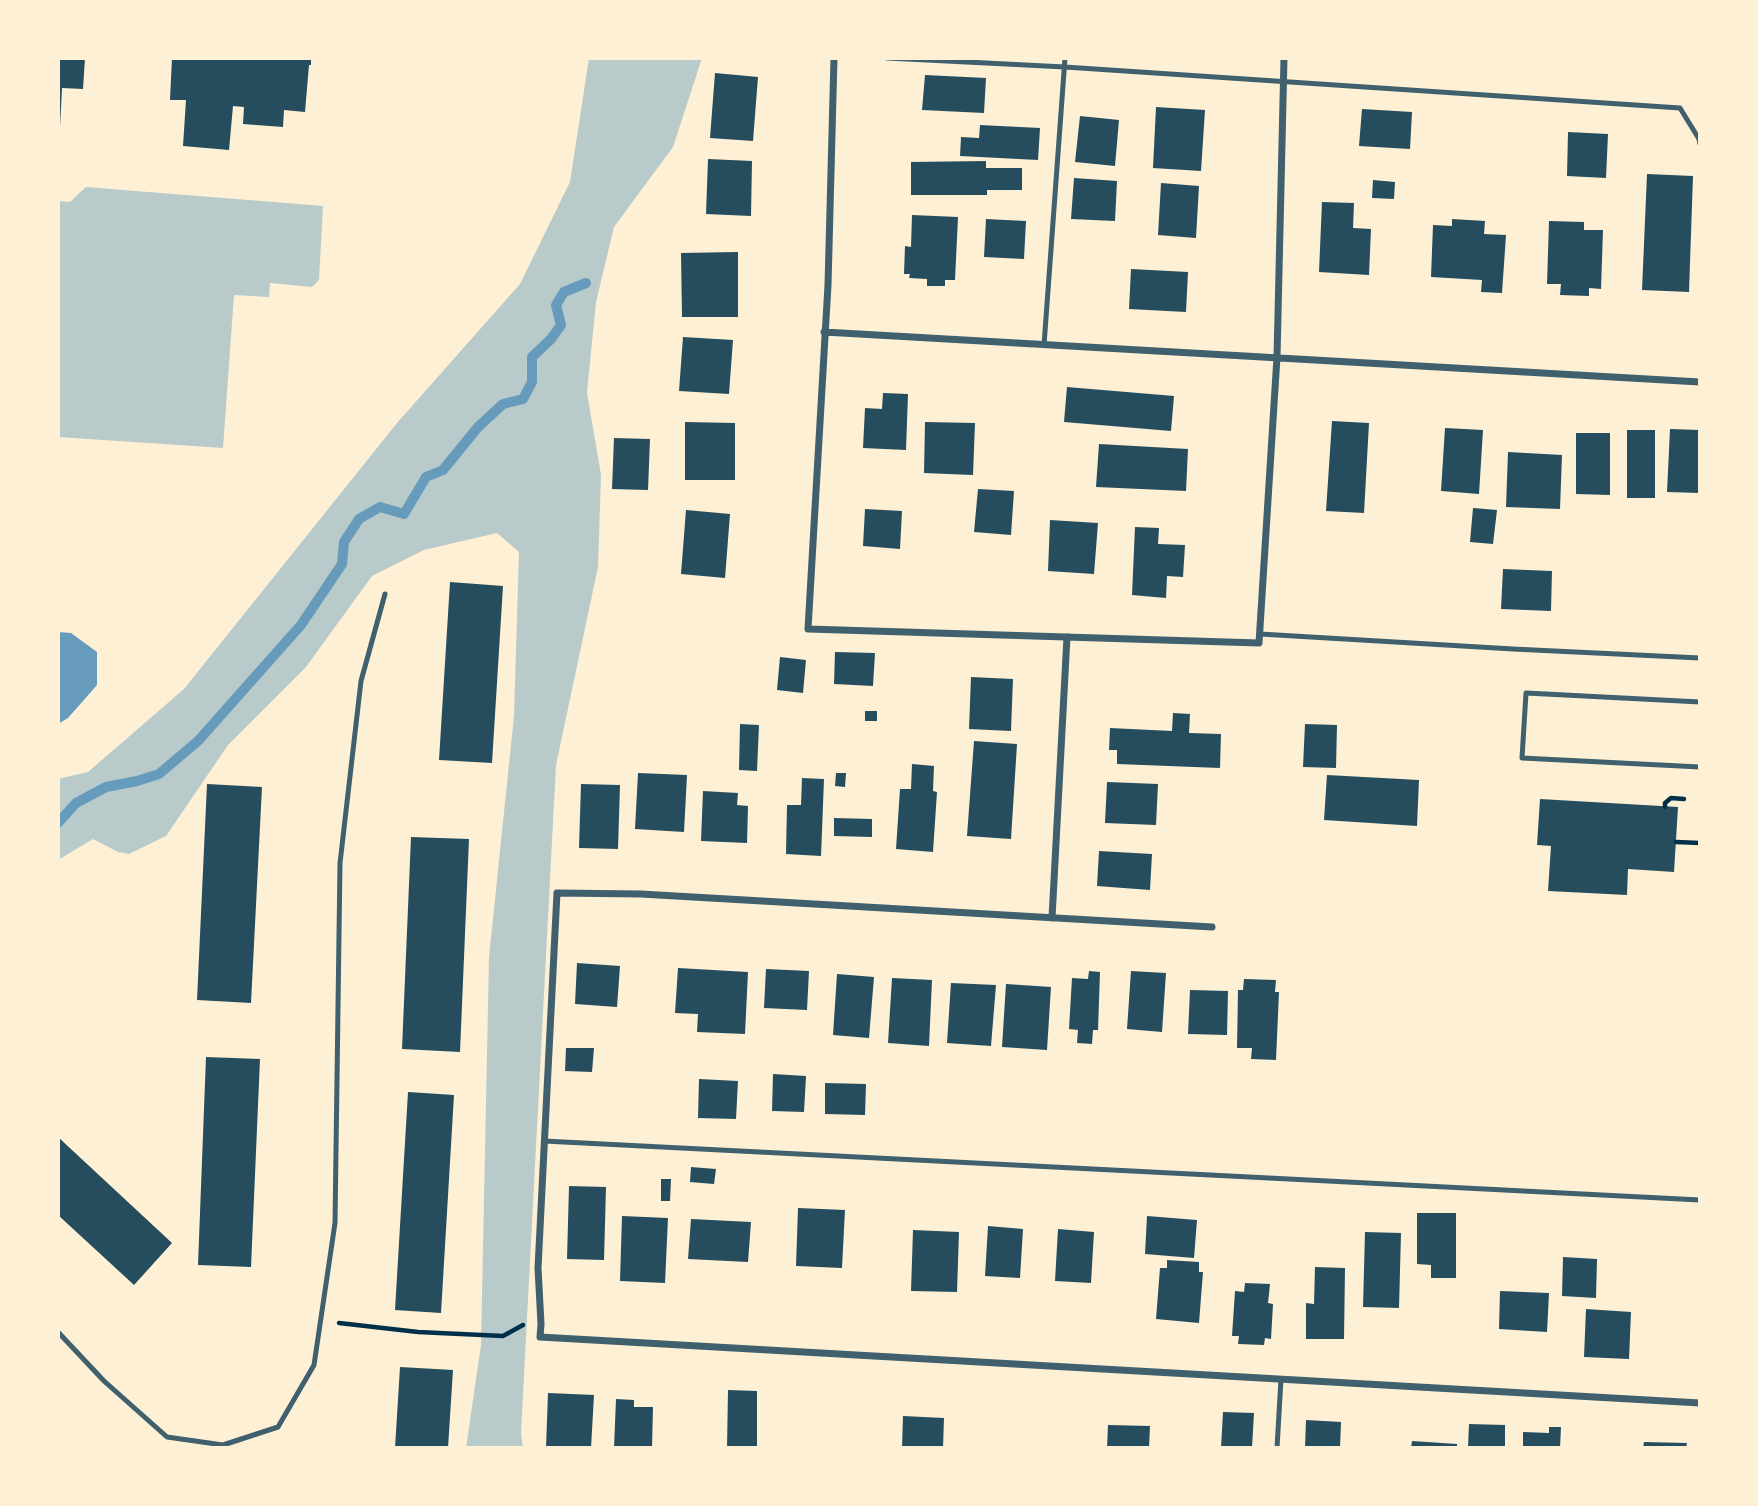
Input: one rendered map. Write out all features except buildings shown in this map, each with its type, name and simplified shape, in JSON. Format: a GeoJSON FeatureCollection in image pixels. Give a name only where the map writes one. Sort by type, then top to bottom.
{"type":"FeatureCollection","features":[{"type":"Feature","properties":{"kind":"street"},"geometry":{"type":"LineString","coordinates":[[834,58],[828,285],[808,629],[1259,643],[1278,356],[1283,58]]}},
{"type":"Feature","properties":{"kind":"street"},"geometry":{"type":"LineString","coordinates":[[824,332],[1700,382]]}},
{"type":"Feature","properties":{"kind":"street"},"geometry":{"type":"LineString","coordinates":[[1052,918],[1067,637]]}},
{"type":"Feature","properties":{"kind":"street"},"geometry":{"type":"LineString","coordinates":[[1212,927],[696,897],[557,893],[538,1268],[540,1337],[1700,1403]]}},
{"type":"Feature","properties":{"kind":"lane"},"geometry":{"type":"LineString","coordinates":[[887,58],[1065,67],[1680,108],[1700,144]]}},
{"type":"Feature","properties":{"kind":"lane"},"geometry":{"type":"LineString","coordinates":[[1044,345],[1065,58]]}},
{"type":"Feature","properties":{"kind":"lane"},"geometry":{"type":"LineString","coordinates":[[58,1332],[104,1381],[167,1437],[223,1446],[278,1427],[314,1365],[335,1223],[340,863],[360,681],[386,594]]}},
{"type":"Feature","properties":{"kind":"lane"},"geometry":{"type":"LineString","coordinates":[[1260,634],[1700,658]]}},
{"type":"Feature","properties":{"kind":"lane"},"geometry":{"type":"LineString","coordinates":[[1700,702],[1526,693],[1522,758],[1700,767]]}},
{"type":"Feature","properties":{"kind":"lane"},"geometry":{"type":"LineString","coordinates":[[544,1141],[1700,1200]]}},
{"type":"Feature","properties":{"kind":"lane"},"geometry":{"type":"LineString","coordinates":[[1277,1448],[1281,1379]]}},
{"type":"Feature","properties":{"kind":"path"},"geometry":{"type":"LineString","coordinates":[[1665,807],[1665,803],[1671,798],[1685,799]]}},
{"type":"Feature","properties":{"kind":"path"},"geometry":{"type":"LineString","coordinates":[[1676,842],[1700,844]]}},
{"type":"Feature","properties":{"kind":"path"},"geometry":{"type":"LineString","coordinates":[[321,1321],[418,1332],[503,1336],[528,1322],[541,1324]]}},
{"type":"Feature","properties":{"kind":"shaded area"},"geometry":{"type":"Polygon","coordinates":[[[589,58],[702,58],[673,147],[614,227],[596,302],[587,393],[601,475],[598,567],[556,765],[521,1432],[523,1448],[466,1448],[481,1345],[489,957],[514,716],[519,552],[497,533],[424,550],[372,576],[306,667],[228,745],[166,836],[129,854],[118,852],[93,839],[58,860],[58,779],[88,772],[184,689],[397,423],[520,284],[570,182],[589,58]]]}},
{"type":"Feature","properties":{"kind":"shaded area"},"geometry":{"type":"Polygon","coordinates":[[[86,187],[323,206],[319,280],[312,287],[270,283],[269,297],[234,295],[223,448],[58,437],[58,201],[70,202],[86,187]]]}},
{"type":"Feature","properties":{"kind":"water"},"geometry":{"type":"Polygon","coordinates":[[[58,632],[71,633],[97,652],[97,685],[68,718],[58,724],[58,632]]]}},
{"type":"Feature","properties":{"kind":"waterway"},"geometry":{"type":"LineString","coordinates":[[58,823],[76,803],[106,787],[159,774],[198,741],[301,625],[342,564],[344,542],[359,519],[380,507],[404,514],[426,477],[443,470],[478,427],[503,404],[523,399],[532,382],[532,357],[561,325],[556,305],[564,292],[586,283]]}}]}
